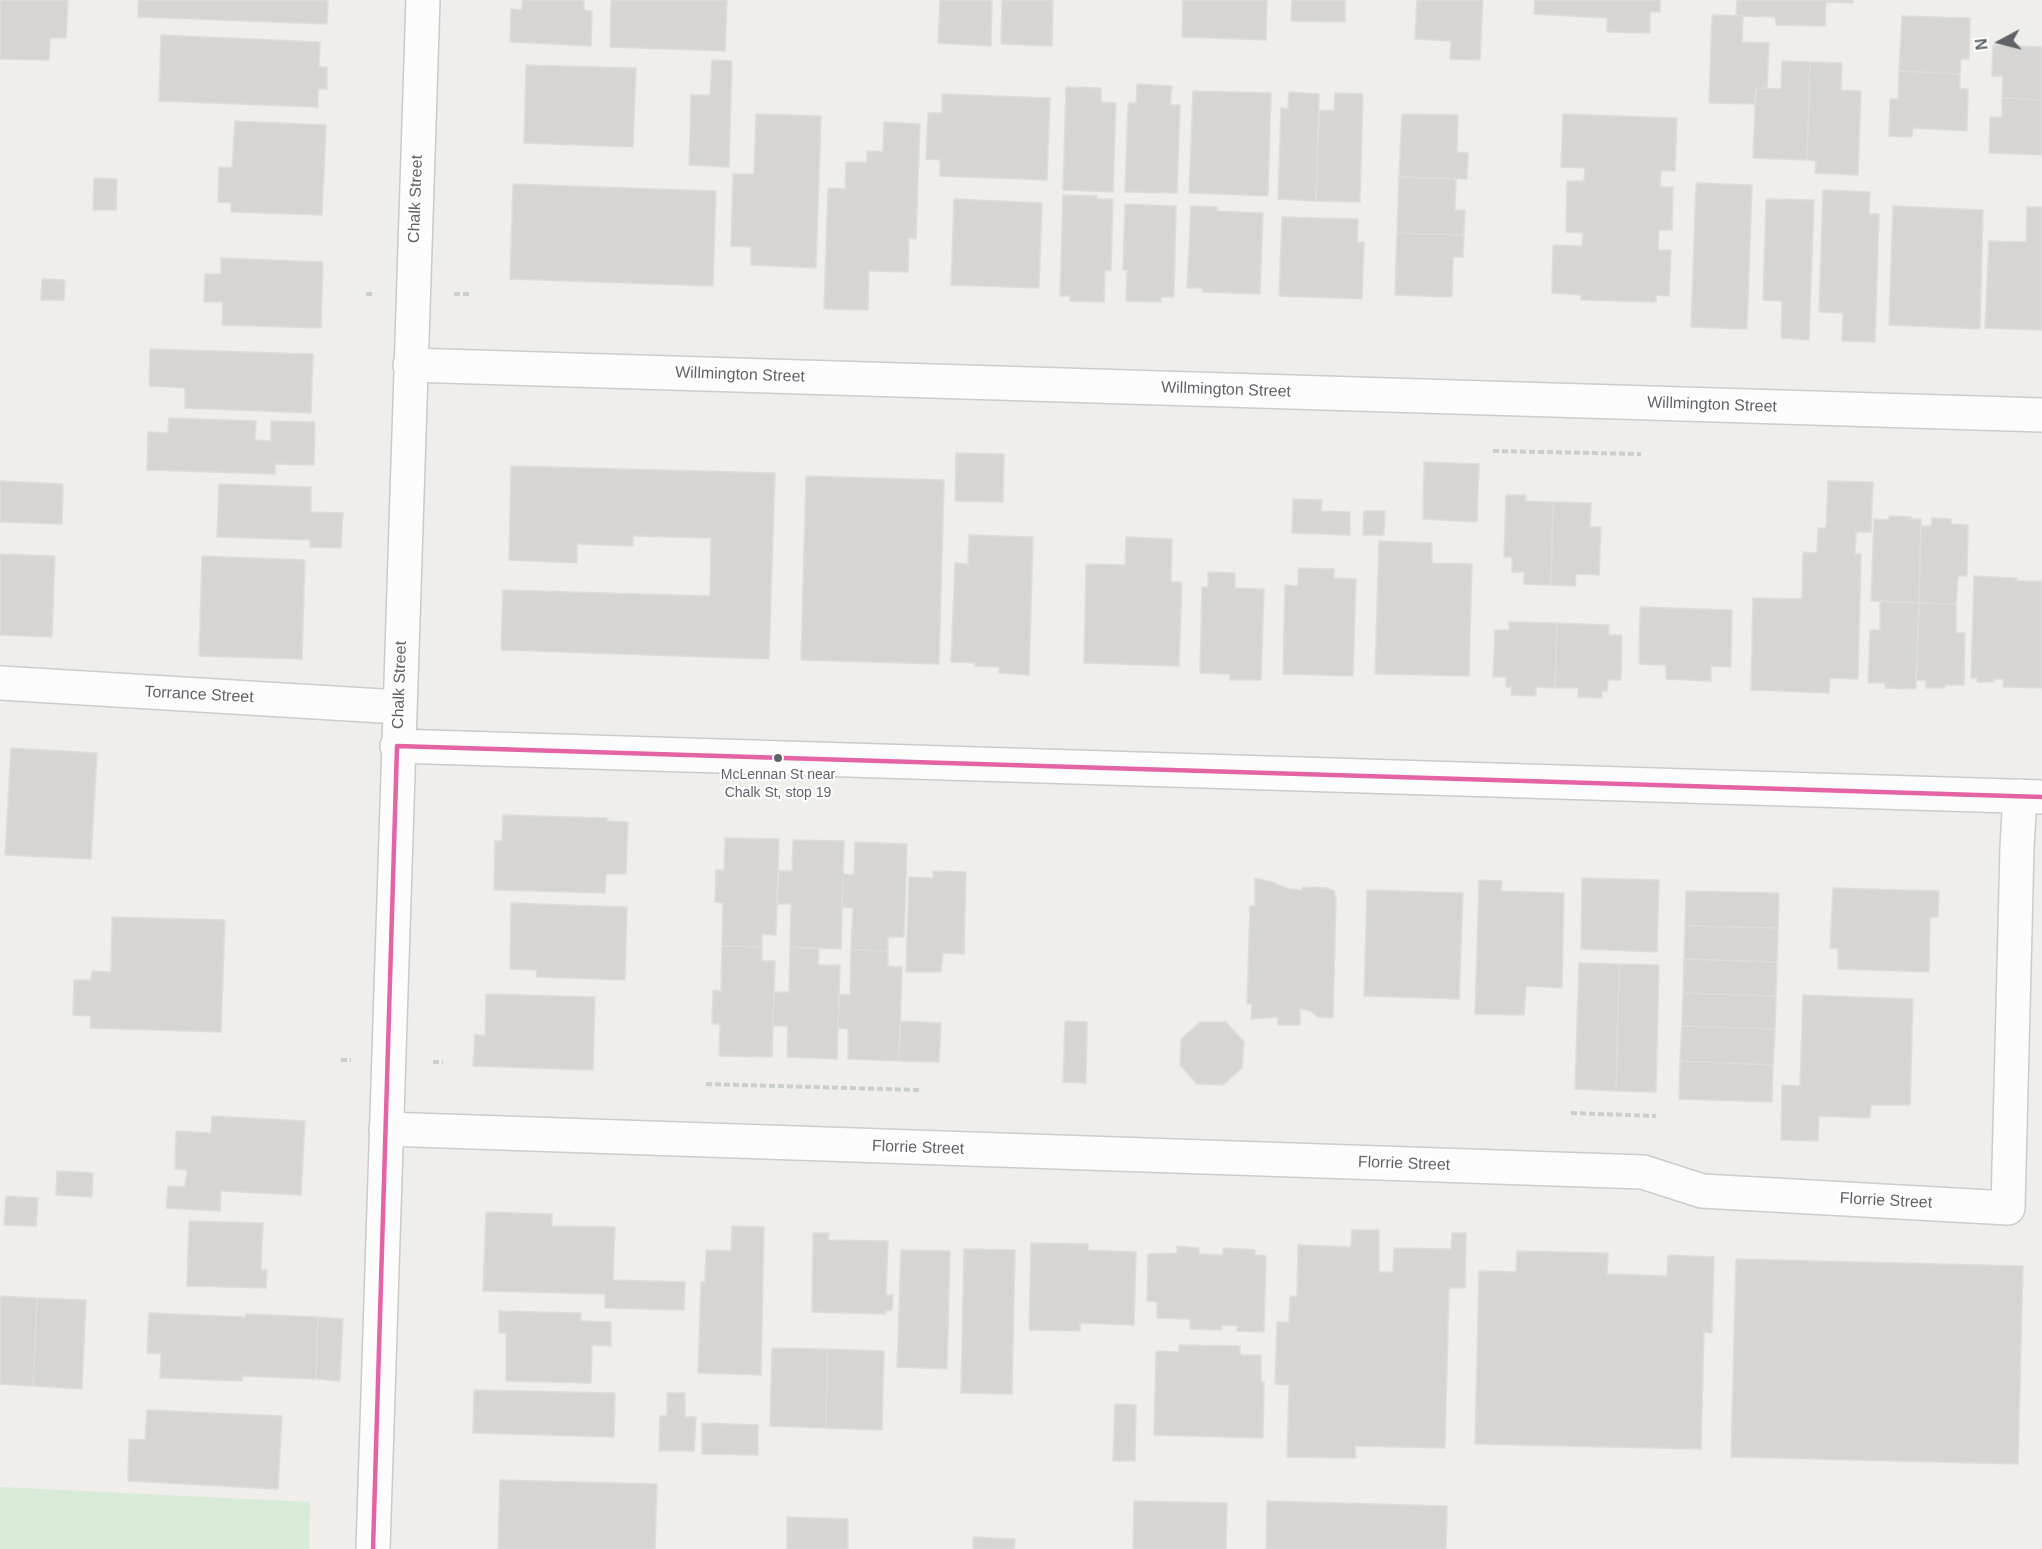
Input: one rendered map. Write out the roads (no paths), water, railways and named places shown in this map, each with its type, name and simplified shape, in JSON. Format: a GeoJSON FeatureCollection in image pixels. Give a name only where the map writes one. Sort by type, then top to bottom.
{"type":"FeatureCollection","features":[{"type":"Feature","properties":{"kind":"street","name":"Chalk Street"},"geometry":{"type":"LineString","coordinates":[[373,1549],[423,0]]}},
{"type":"Feature","properties":{"kind":"street","name":"Willmington Street"},"geometry":{"type":"LineString","coordinates":[[410,364],[2042,415]]}},
{"type":"Feature","properties":{"kind":"street","name":"Torrance Street"},"geometry":{"type":"LineString","coordinates":[[0,683],[399,707]]}},
{"type":"Feature","properties":{"kind":"street"},"geometry":{"type":"LineString","coordinates":[[398,746],[2031,797]]}},
{"type":"Feature","properties":{"kind":"street","name":"Florrie Street"},"geometry":{"type":"LineString","coordinates":[[386,1129],[1643,1172],[1702,1191],[2008,1208],[2016,848],[2031,797]]}},
{"type":"Feature","properties":{"kind":"place","name":"McLennan St near Chalk St, stop 19"},"geometry":{"type":"Point","coordinates":[778,758]}}]}
